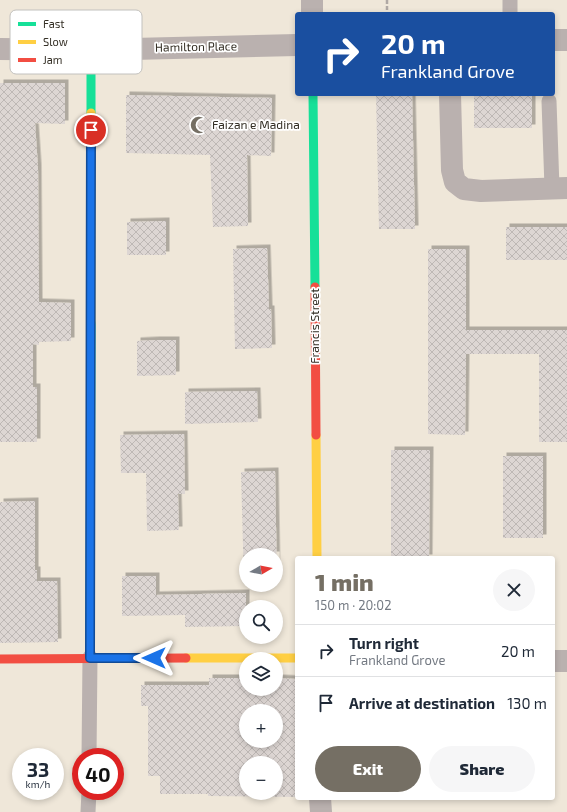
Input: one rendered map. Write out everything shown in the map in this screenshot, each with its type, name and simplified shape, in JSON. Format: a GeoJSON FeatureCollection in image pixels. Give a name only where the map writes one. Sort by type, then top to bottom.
{"type":"FeatureCollection","features":[{"type":"Feature","properties":{"kind":"street"},"geometry":{"type":"LineString","coordinates":[[312,0],[312,12]]}},
{"type":"Feature","properties":{"kind":"street"},"geometry":{"type":"LineString","coordinates":[[555,40],[567,40]]}},
{"type":"Feature","properties":{"kind":"street","name":"Hamilton Place"},"geometry":{"type":"LineString","coordinates":[[142,49],[295,45]]}},
{"type":"Feature","properties":{"kind":"street","name":"Hamilton Place"},"geometry":{"type":"LineString","coordinates":[[0,49],[10,49]]}},
{"type":"Feature","properties":{"kind":"street"},"geometry":{"type":"LineString","coordinates":[[90,658],[91,74]]}},
{"type":"Feature","properties":{"kind":"street","name":"Francis Street"},"geometry":{"type":"LineString","coordinates":[[313,96],[317,556]]}},
{"type":"Feature","properties":{"kind":"street"},"geometry":{"type":"LineString","coordinates":[[450,96],[452,170],[455,182],[464,189],[481,191],[559,188]]}},
{"type":"Feature","properties":{"kind":"street"},"geometry":{"type":"LineString","coordinates":[[0,659],[295,658]]}},
{"type":"Feature","properties":{"kind":"street"},"geometry":{"type":"LineString","coordinates":[[555,661],[567,661]]}},
{"type":"Feature","properties":{"kind":"street"},"geometry":{"type":"LineString","coordinates":[[320,800],[321,812]]}},
{"type":"Feature","properties":{"kind":"lane"},"geometry":{"type":"LineString","coordinates":[[510,0],[510,12]]}},
{"type":"Feature","properties":{"kind":"lane"},"geometry":{"type":"LineString","coordinates":[[549,101],[559,188]]}},
{"type":"Feature","properties":{"kind":"lane"},"geometry":{"type":"LineString","coordinates":[[89,748],[90,658]]}},
{"type":"Feature","properties":{"kind":"lane"},"geometry":{"type":"LineString","coordinates":[[88,812],[89,800]]}},
{"type":"Feature","properties":{"kind":"path"},"geometry":{"type":"LineString","coordinates":[[387,0],[387,12]]}},
{"type":"Feature","properties":{"kind":"building"},"geometry":{"type":"Polygon","coordinates":[[[0,83],[65,83],[65,124],[35,123],[38,168],[39,302],[71,303],[71,341],[39,342],[39,345],[33,344],[33,387],[37,387],[37,442],[0,442],[0,83]]]}},
{"type":"Feature","properties":{"kind":"building","name":"Faizan e Madina"},"geometry":{"type":"Polygon","coordinates":[[[126,95],[272,98],[271,156],[247,155],[248,226],[213,227],[210,155],[126,153],[126,95]]]}},
{"type":"Feature","properties":{"kind":"building"},"geometry":{"type":"Polygon","coordinates":[[[376,96],[412,96],[415,229],[379,229],[376,96]]]}},
{"type":"Feature","properties":{"kind":"building"},"geometry":{"type":"Polygon","coordinates":[[[474,96],[532,96],[532,128],[474,128],[474,96]]]}},
{"type":"Feature","properties":{"kind":"building"},"geometry":{"type":"Polygon","coordinates":[[[166,221],[166,255],[127,255],[127,222],[166,221]]]}},
{"type":"Feature","properties":{"kind":"building"},"geometry":{"type":"Polygon","coordinates":[[[506,227],[567,227],[567,260],[506,260],[506,227]]]}},
{"type":"Feature","properties":{"kind":"building"},"geometry":{"type":"Polygon","coordinates":[[[267,248],[272,348],[235,349],[233,249],[267,248]]]}},
{"type":"Feature","properties":{"kind":"building"},"geometry":{"type":"Polygon","coordinates":[[[428,249],[466,249],[466,330],[567,330],[567,442],[539,442],[539,354],[466,354],[465,435],[428,434],[428,249]]]}},
{"type":"Feature","properties":{"kind":"building"},"geometry":{"type":"Polygon","coordinates":[[[176,340],[176,375],[137,376],[137,341],[176,340]]]}},
{"type":"Feature","properties":{"kind":"building"},"geometry":{"type":"Polygon","coordinates":[[[257,391],[258,422],[185,424],[185,392],[257,391]]]}},
{"type":"Feature","properties":{"kind":"building"},"geometry":{"type":"Polygon","coordinates":[[[184,434],[185,494],[178,494],[179,530],[147,531],[146,473],[121,473],[120,435],[184,434]]]}},
{"type":"Feature","properties":{"kind":"building"},"geometry":{"type":"Polygon","coordinates":[[[391,450],[430,450],[429,556],[391,556],[391,450]]]}},
{"type":"Feature","properties":{"kind":"building"},"geometry":{"type":"Polygon","coordinates":[[[503,456],[543,456],[543,538],[503,538],[503,456]]]}},
{"type":"Feature","properties":{"kind":"building"},"geometry":{"type":"Polygon","coordinates":[[[275,471],[276,548],[243,548],[241,472],[275,471]]]}},
{"type":"Feature","properties":{"kind":"building"},"geometry":{"type":"Polygon","coordinates":[[[35,501],[35,570],[37,570],[37,581],[57,581],[58,642],[0,643],[0,502],[35,501]]]}},
{"type":"Feature","properties":{"kind":"building"},"geometry":{"type":"Polygon","coordinates":[[[122,576],[156,576],[156,595],[246,593],[246,600],[239,600],[239,626],[185,627],[185,615],[122,616],[122,576]]]}},
{"type":"Feature","properties":{"kind":"building"},"geometry":{"type":"Polygon","coordinates":[[[209,678],[239,678],[239,696],[283,696],[283,678],[295,679],[295,797],[283,797],[283,756],[239,756],[239,796],[208,796],[208,794],[160,794],[160,776],[148,776],[148,706],[141,706],[141,685],[209,685],[209,678]]]}},
{"type":"Feature","properties":{"kind":"traffic: fast"},"geometry":{"type":"LineString","coordinates":[[91,74],[91,113]]}},
{"type":"Feature","properties":{"kind":"traffic: fast"},"geometry":{"type":"LineString","coordinates":[[313,96],[315,287]]}},
{"type":"Feature","properties":{"kind":"traffic: fast"},"geometry":{"type":"LineString","coordinates":[[90,657],[91,323]]}},
{"type":"Feature","properties":{"kind":"traffic: slow"},"geometry":{"type":"LineString","coordinates":[[91,113],[91,323]]}},
{"type":"Feature","properties":{"kind":"traffic: slow"},"geometry":{"type":"LineString","coordinates":[[316,435],[317,556]]}},
{"type":"Feature","properties":{"kind":"traffic: slow"},"geometry":{"type":"LineString","coordinates":[[186,658],[295,658]]}},
{"type":"Feature","properties":{"kind":"traffic: jam"},"geometry":{"type":"LineString","coordinates":[[315,287],[316,435]]}},
{"type":"Feature","properties":{"kind":"traffic: jam"},"geometry":{"type":"LineString","coordinates":[[0,659],[186,658]]}},
{"type":"Feature","properties":{"kind":"place","name":"Faizan e Madina"},"geometry":{"type":"Point","coordinates":[199,125]}},
{"type":"Feature","properties":{"kind":"route"},"geometry":{"type":"LineString","coordinates":[[91,130],[90,658],[154,658]]}}]}
